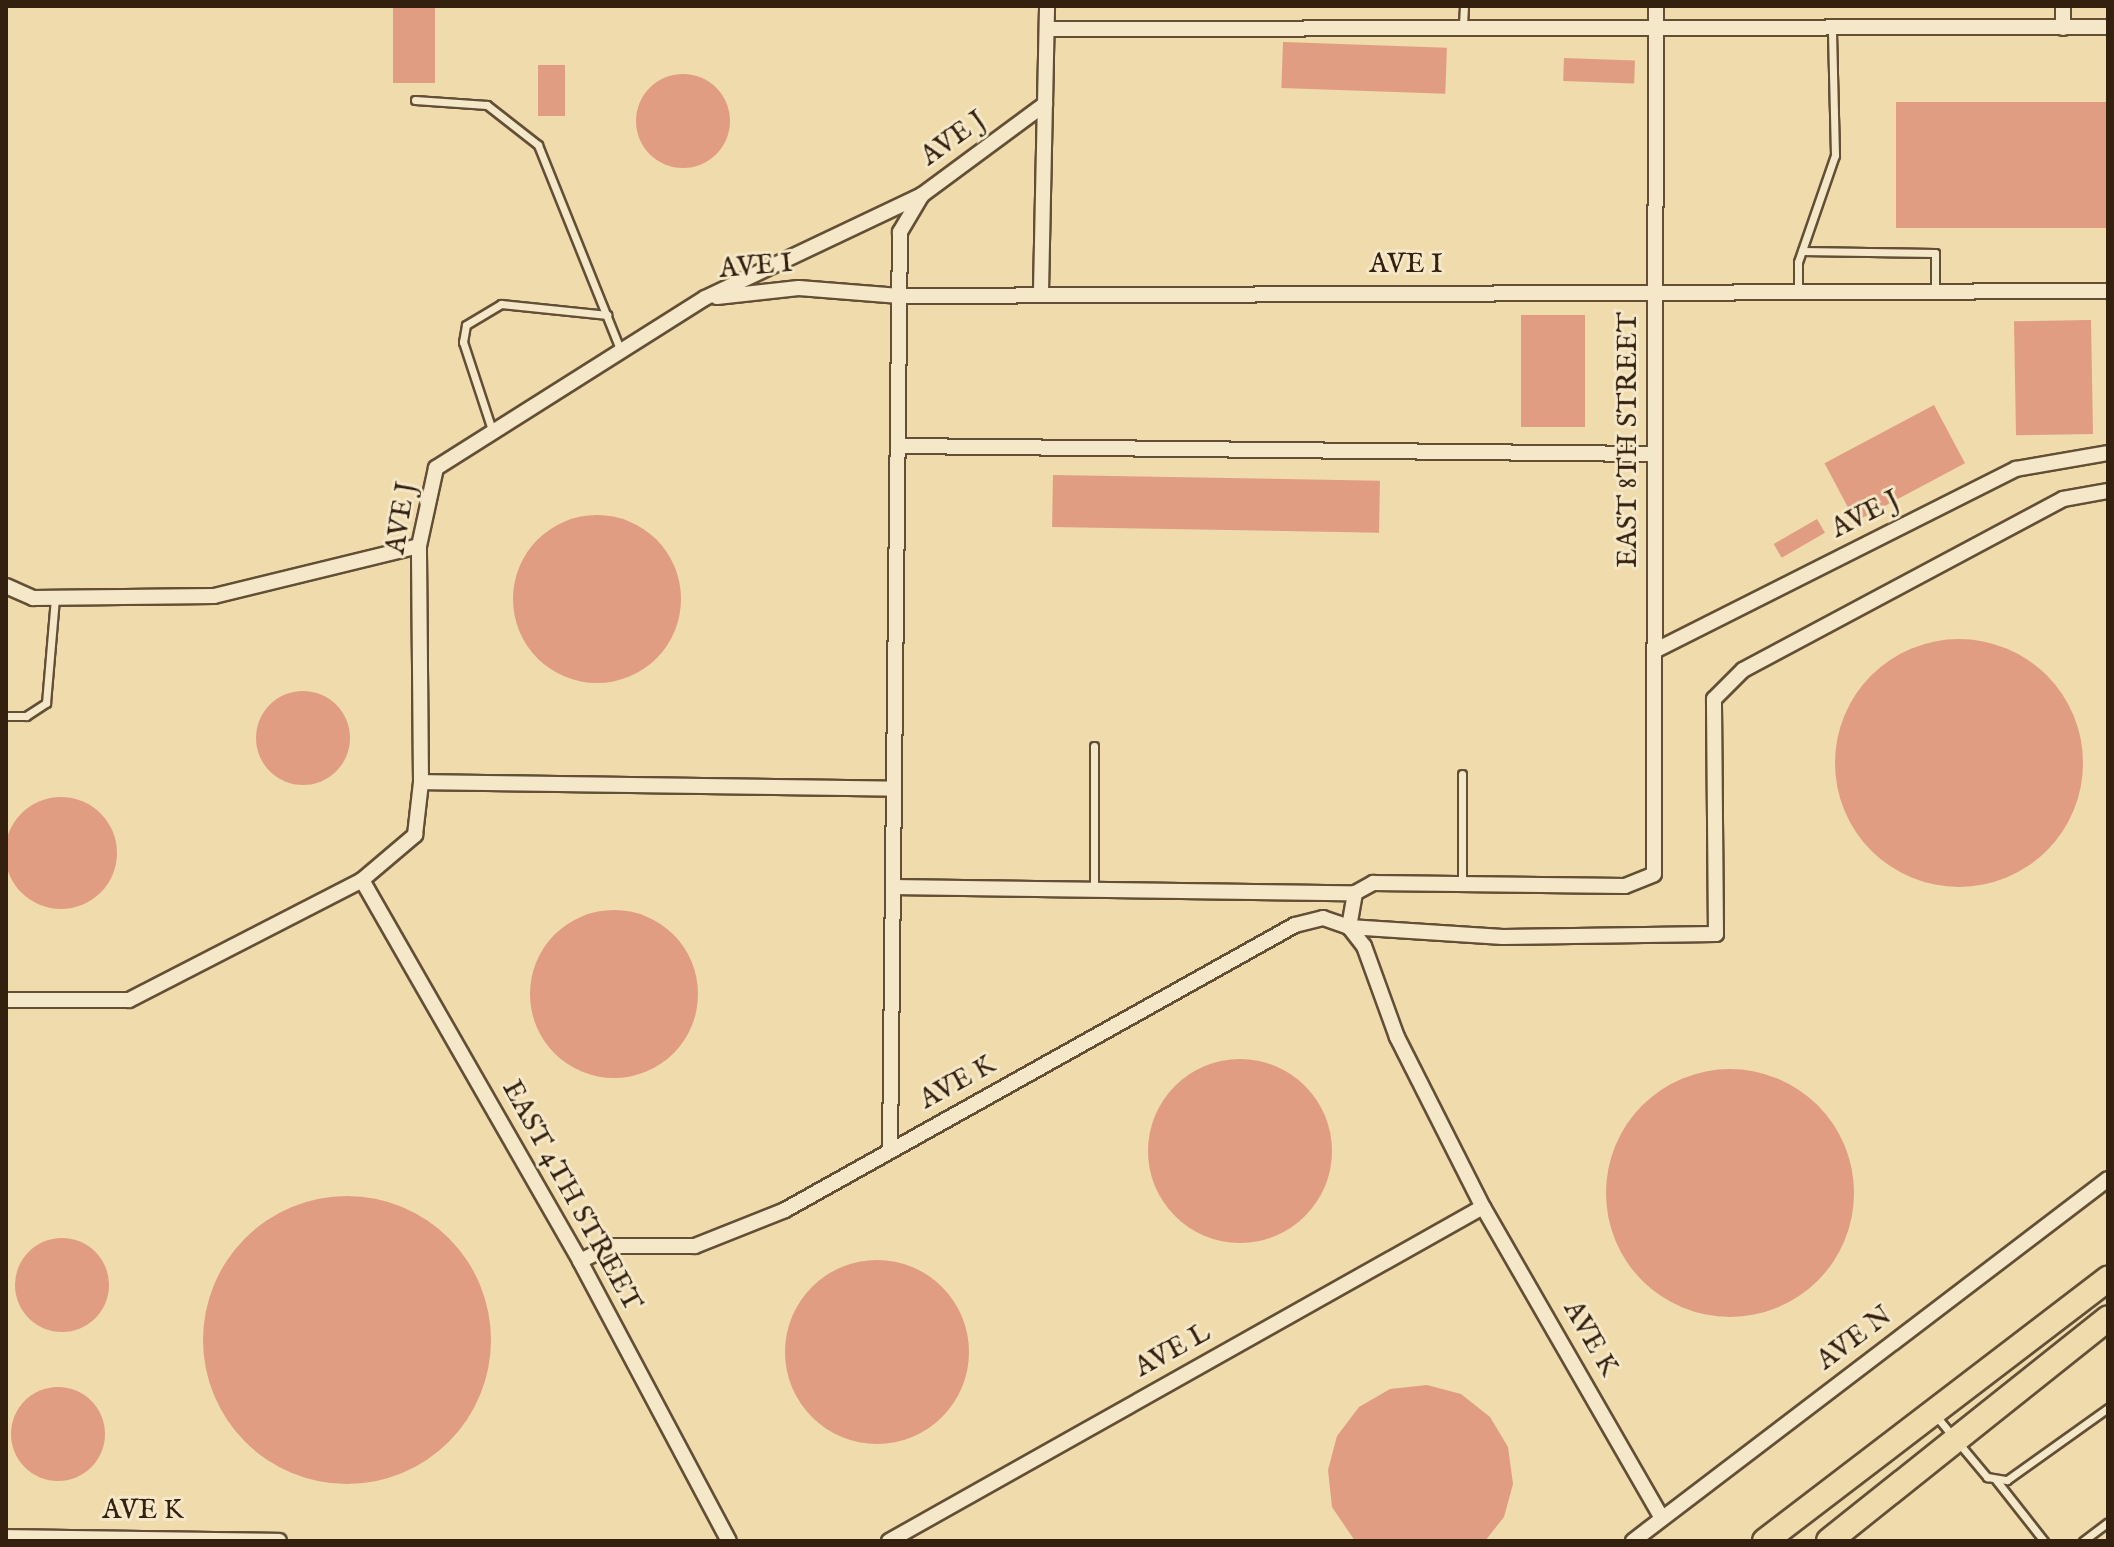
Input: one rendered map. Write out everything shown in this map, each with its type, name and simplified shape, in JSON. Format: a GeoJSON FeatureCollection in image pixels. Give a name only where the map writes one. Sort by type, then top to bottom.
{"type":"FeatureCollection","features":[{"type":"Feature","properties":{"kind":"main road"},"geometry":{"type":"LineString","coordinates":[[1765,1541],[2108,1279]]}},
{"type":"Feature","properties":{"kind":"main road"},"geometry":{"type":"LineString","coordinates":[[1829,1541],[2108,1318]]}},
{"type":"Feature","properties":{"kind":"street"},"geometry":{"type":"LineString","coordinates":[[1041,291],[1047,6]]}},
{"type":"Feature","properties":{"kind":"street","name":"EAST 8TH STREET"},"geometry":{"type":"LineString","coordinates":[[1462,884],[1625,886],[1654,874],[1656,6]]}},
{"type":"Feature","properties":{"kind":"street"},"geometry":{"type":"LineString","coordinates":[[2063,6],[2063,28]]}},
{"type":"Feature","properties":{"kind":"street"},"geometry":{"type":"LineString","coordinates":[[1047,29],[1463,25],[2108,27]]}},
{"type":"Feature","properties":{"kind":"street","name":"AVE J"},"geometry":{"type":"LineString","coordinates":[[6,1000],[129,1000],[362,880],[415,835],[421,782],[419,546],[436,468],[705,298],[922,195],[1045,104]]}},
{"type":"Feature","properties":{"kind":"street"},"geometry":{"type":"LineString","coordinates":[[890,1151],[898,887],[894,789],[900,232],[922,195]]}},
{"type":"Feature","properties":{"kind":"street","name":"AVE I"},"geometry":{"type":"LineString","coordinates":[[705,298],[799,288],[900,296],[1041,291],[2108,291]]}},
{"type":"Feature","properties":{"kind":"street"},"geometry":{"type":"LineString","coordinates":[[900,446],[1654,454]]}},
{"type":"Feature","properties":{"kind":"street","name":"AVE J"},"geometry":{"type":"LineString","coordinates":[[1656,650],[2016,469],[2108,453]]}},
{"type":"Feature","properties":{"kind":"street","name":"AVE K"},"geometry":{"type":"LineString","coordinates":[[580,1261],[611,1246],[695,1246],[785,1210],[1295,925],[1323,918],[1349,927],[1503,937],[1716,934],[1714,699],[1743,670],[2063,499],[2108,491]]}},
{"type":"Feature","properties":{"kind":"street"},"geometry":{"type":"LineString","coordinates":[[6,586],[55,599],[214,596],[419,546]]}},
{"type":"Feature","properties":{"kind":"street"},"geometry":{"type":"LineString","coordinates":[[421,782],[894,789]]}},
{"type":"Feature","properties":{"kind":"street","name":"EAST 4TH STREET"},"geometry":{"type":"LineString","coordinates":[[362,880],[580,1261],[729,1541]]}},
{"type":"Feature","properties":{"kind":"street"},"geometry":{"type":"LineString","coordinates":[[898,887],[1355,893],[1373,883],[1462,884]]}},
{"type":"Feature","properties":{"kind":"street"},"geometry":{"type":"LineString","coordinates":[[1349,927],[1355,893]]}},
{"type":"Feature","properties":{"kind":"street","name":"AVE K"},"geometry":{"type":"LineString","coordinates":[[1349,927],[1483,1207],[1662,1518]]}},
{"type":"Feature","properties":{"kind":"street","name":"AVE N"},"geometry":{"type":"LineString","coordinates":[[1633,1541],[2108,1179]]}},
{"type":"Feature","properties":{"kind":"street","name":"AVE L"},"geometry":{"type":"LineString","coordinates":[[889,1541],[1483,1207]]}},
{"type":"Feature","properties":{"kind":"street","name":"AVE K"},"geometry":{"type":"LineString","coordinates":[[6,1537],[279,1541]]}},
{"type":"Feature","properties":{"kind":"lane"},"geometry":{"type":"LineString","coordinates":[[1463,25],[1464,6]]}},
{"type":"Feature","properties":{"kind":"lane"},"geometry":{"type":"LineString","coordinates":[[1798,291],[1802,251],[1835,155],[1832,27]]}},
{"type":"Feature","properties":{"kind":"lane"},"geometry":{"type":"LineString","coordinates":[[415,100],[487,105],[538,145],[621,351]]}},
{"type":"Feature","properties":{"kind":"lane"},"geometry":{"type":"LineString","coordinates":[[1802,251],[1935,253],[1935,291]]}},
{"type":"Feature","properties":{"kind":"lane"},"geometry":{"type":"LineString","coordinates":[[493,433],[463,342],[466,325],[501,304],[607,315]]}},
{"type":"Feature","properties":{"kind":"lane"},"geometry":{"type":"LineString","coordinates":[[6,716],[26,716],[46,703],[55,599]]}},
{"type":"Feature","properties":{"kind":"lane"},"geometry":{"type":"LineString","coordinates":[[1094,746],[1094,889]]}},
{"type":"Feature","properties":{"kind":"lane"},"geometry":{"type":"LineString","coordinates":[[1462,774],[1462,884]]}},
{"type":"Feature","properties":{"kind":"lane"},"geometry":{"type":"LineString","coordinates":[[1996,1480],[2020,1476],[2108,1408]]}},
{"type":"Feature","properties":{"kind":"lane"},"geometry":{"type":"LineString","coordinates":[[1932,1411],[1955,1440],[1996,1480],[2044,1541]]}},
{"type":"Feature","properties":{"kind":"lane"},"geometry":{"type":"LineString","coordinates":[[2083,1541],[2108,1522]]}},
{"type":"Feature","properties":{"kind":"building"},"geometry":{"type":"Polygon","coordinates":[[[393,6],[435,6],[435,83],[393,83],[393,6]]]}},
{"type":"Feature","properties":{"kind":"building"},"geometry":{"type":"Polygon","coordinates":[[[1283,42],[1447,48],[1445,94],[1281,88],[1283,42]]]}},
{"type":"Feature","properties":{"kind":"building"},"geometry":{"type":"Polygon","coordinates":[[[1564,58],[1635,60],[1634,83],[1563,81],[1564,58]]]}},
{"type":"Feature","properties":{"kind":"building"},"geometry":{"type":"Polygon","coordinates":[[[538,65],[565,65],[565,116],[538,116],[538,65]]]}},
{"type":"Feature","properties":{"kind":"building"},"geometry":{"type":"Polygon","coordinates":[[[683,74],[701,78],[716,88],[726,103],[730,121],[726,139],[716,154],[701,164],[683,168],[665,164],[650,154],[640,139],[636,121],[640,103],[650,88],[665,78],[683,74]]]}},
{"type":"Feature","properties":{"kind":"building"},"geometry":{"type":"Polygon","coordinates":[[[1896,102],[2108,102],[2108,228],[1896,228],[1896,102]]]}},
{"type":"Feature","properties":{"kind":"building"},"geometry":{"type":"Polygon","coordinates":[[[1521,315],[1585,315],[1585,427],[1521,427],[1521,315]]]}},
{"type":"Feature","properties":{"kind":"building"},"geometry":{"type":"Polygon","coordinates":[[[2091,320],[2093,434],[2016,435],[2014,321],[2091,320]]]}},
{"type":"Feature","properties":{"kind":"building"},"geometry":{"type":"Polygon","coordinates":[[[1934,405],[1965,463],[1855,521],[1825,463],[1934,405]]]}},
{"type":"Feature","properties":{"kind":"building"},"geometry":{"type":"Polygon","coordinates":[[[1053,475],[1380,481],[1379,533],[1052,527],[1053,475]]]}},
{"type":"Feature","properties":{"kind":"building"},"geometry":{"type":"Polygon","coordinates":[[[597,515],[629,522],[656,540],[674,567],[681,599],[674,631],[656,658],[629,676],[597,683],[565,676],[538,658],[520,631],[513,599],[520,567],[538,540],[565,522],[597,515]]]}},
{"type":"Feature","properties":{"kind":"building"},"geometry":{"type":"Polygon","coordinates":[[[1817,519],[1825,533],[1782,558],[1774,544],[1817,519]]]}},
{"type":"Feature","properties":{"kind":"building"},"geometry":{"type":"Polygon","coordinates":[[[1959,639],[1983,641],[2007,648],[2047,675],[2074,715],[2081,739],[2081,787],[2074,811],[2047,851],[2007,878],[1983,885],[1959,887],[1935,885],[1911,878],[1871,851],[1844,811],[1837,787],[1835,763],[1837,739],[1844,715],[1871,675],[1911,648],[1935,641],[1959,639]]]}},
{"type":"Feature","properties":{"kind":"building"},"geometry":{"type":"Polygon","coordinates":[[[303,691],[321,695],[336,705],[346,720],[350,738],[346,756],[336,771],[321,781],[303,785],[285,781],[270,771],[260,756],[256,738],[260,720],[270,705],[285,695],[303,691]]]}},
{"type":"Feature","properties":{"kind":"building"},"geometry":{"type":"Polygon","coordinates":[[[61,797],[82,801],[101,813],[113,832],[117,853],[113,874],[101,893],[82,905],[61,909],[40,905],[21,893],[9,874],[5,853],[9,832],[21,813],[40,801],[61,797]]]}},
{"type":"Feature","properties":{"kind":"building"},"geometry":{"type":"Polygon","coordinates":[[[614,910],[646,917],[673,935],[691,962],[698,994],[691,1026],[673,1053],[646,1071],[614,1078],[582,1071],[555,1053],[537,1026],[530,994],[537,962],[555,935],[582,917],[614,910]]]}},
{"type":"Feature","properties":{"kind":"building"},"geometry":{"type":"Polygon","coordinates":[[[1240,1059],[1275,1066],[1305,1086],[1325,1116],[1332,1151],[1325,1186],[1305,1216],[1275,1236],[1240,1243],[1205,1236],[1175,1216],[1155,1186],[1148,1151],[1155,1116],[1175,1086],[1205,1066],[1240,1059]]]}},
{"type":"Feature","properties":{"kind":"building"},"geometry":{"type":"Polygon","coordinates":[[[1730,1069],[1754,1071],[1778,1078],[1818,1105],[1845,1145],[1852,1169],[1852,1217],[1845,1241],[1818,1281],[1778,1308],[1754,1315],[1730,1317],[1706,1315],[1682,1308],[1642,1281],[1615,1241],[1608,1217],[1606,1193],[1608,1169],[1615,1145],[1642,1105],[1682,1078],[1706,1071],[1730,1069]]]}},
{"type":"Feature","properties":{"kind":"building"},"geometry":{"type":"Polygon","coordinates":[[[347,1196],[375,1199],[402,1207],[427,1220],[449,1238],[467,1260],[480,1285],[488,1312],[491,1340],[488,1368],[480,1395],[467,1420],[449,1442],[427,1460],[402,1473],[375,1481],[347,1484],[319,1481],[292,1473],[267,1460],[245,1442],[227,1420],[214,1395],[206,1368],[203,1340],[206,1312],[214,1285],[227,1260],[245,1238],[267,1220],[292,1207],[319,1199],[347,1196]]]}},
{"type":"Feature","properties":{"kind":"building"},"geometry":{"type":"Polygon","coordinates":[[[62,1238],[80,1242],[95,1252],[105,1267],[109,1285],[105,1303],[95,1318],[80,1328],[62,1332],[44,1328],[29,1318],[19,1303],[15,1285],[19,1267],[29,1252],[44,1242],[62,1238]]]}},
{"type":"Feature","properties":{"kind":"building"},"geometry":{"type":"Polygon","coordinates":[[[877,1260],[912,1267],[942,1287],[962,1317],[969,1352],[962,1387],[942,1417],[912,1437],[877,1444],[842,1437],[812,1417],[792,1387],[785,1352],[792,1317],[812,1287],[842,1267],[877,1260]]]}},
{"type":"Feature","properties":{"kind":"building"},"geometry":{"type":"Polygon","coordinates":[[[1427,1385],[1461,1394],[1490,1417],[1508,1447],[1513,1484],[1504,1517],[1485,1541],[1355,1541],[1332,1507],[1328,1470],[1337,1436],[1359,1407],[1390,1389],[1427,1385]]]}},
{"type":"Feature","properties":{"kind":"building"},"geometry":{"type":"Polygon","coordinates":[[[58,1387],[76,1391],[91,1401],[101,1416],[105,1434],[101,1452],[91,1467],[76,1477],[58,1481],[40,1477],[25,1467],[15,1452],[11,1434],[15,1416],[25,1401],[40,1391],[58,1387]]]}}]}
